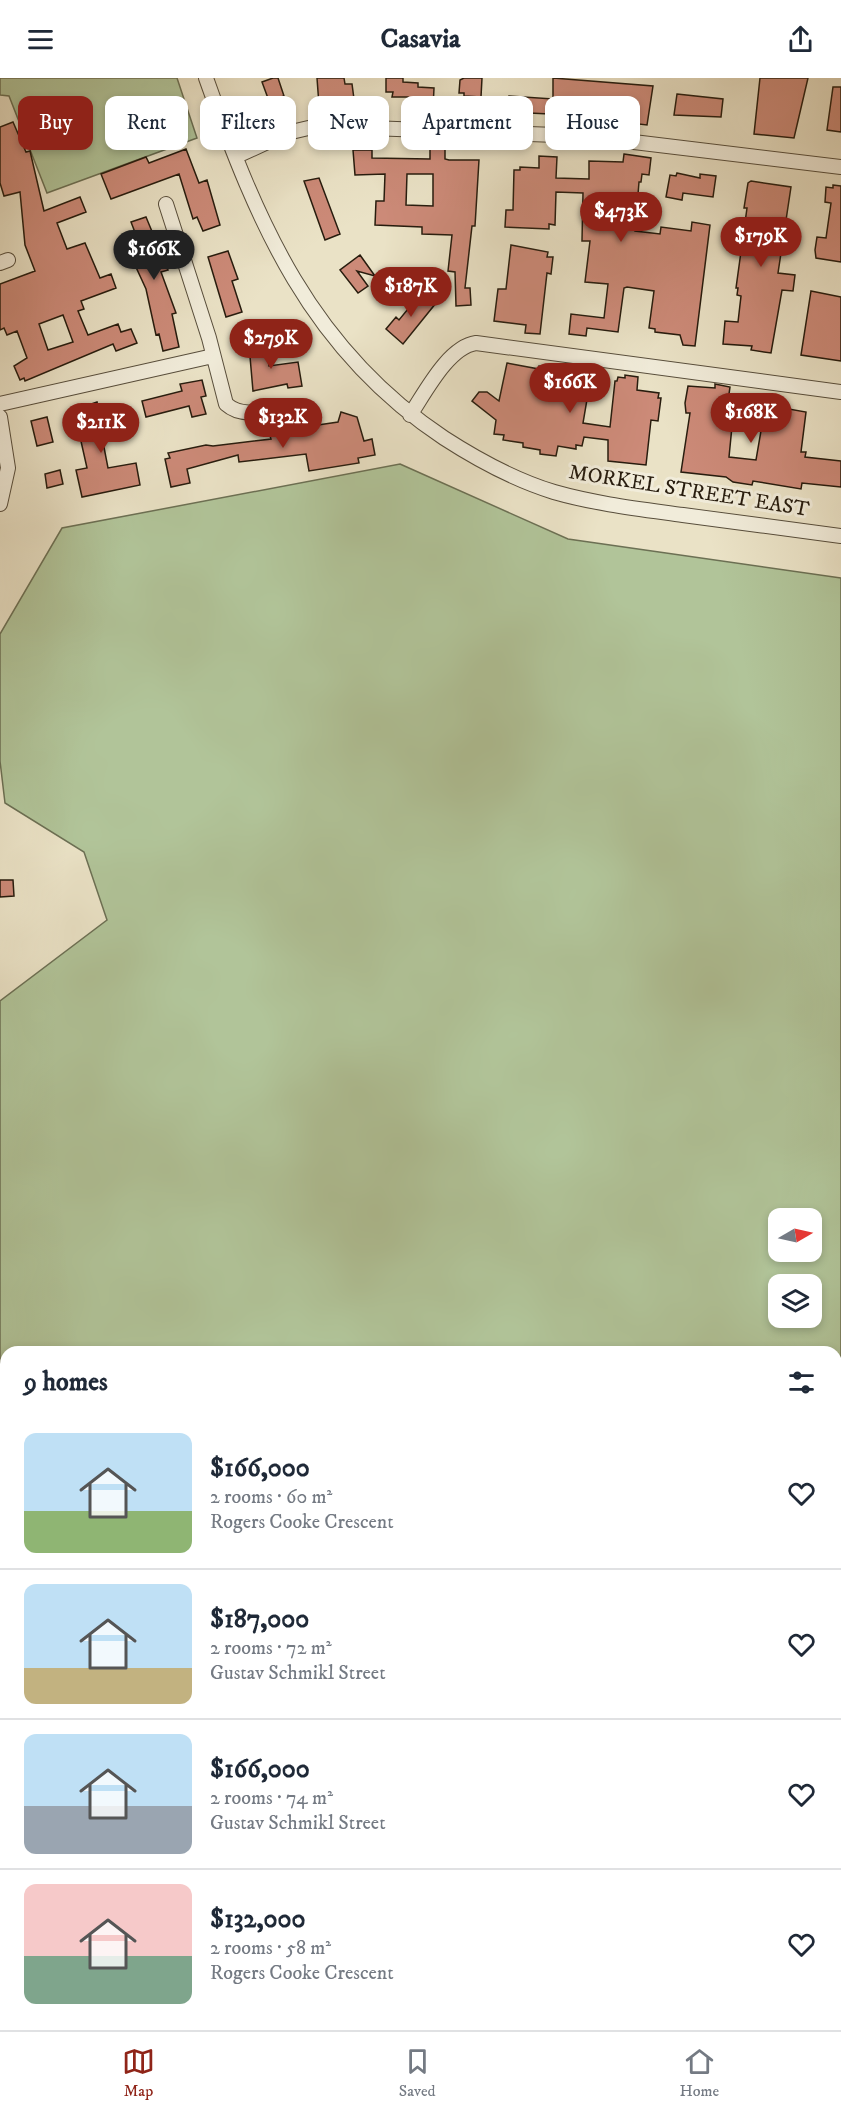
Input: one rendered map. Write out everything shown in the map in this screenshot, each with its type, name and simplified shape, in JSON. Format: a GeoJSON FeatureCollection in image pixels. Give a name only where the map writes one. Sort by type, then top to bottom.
{"type":"FeatureCollection","features":[{"type":"Feature","properties":{"kind":"street","name":"MORKEL STREET EAST"},"geometry":{"type":"LineString","coordinates":[[207,78],[237,156],[284,265],[312,310],[352,362],[410,415],[473,456],[552,491],[633,508],[841,536]]}},
{"type":"Feature","properties":{"kind":"street"},"geometry":{"type":"LineString","coordinates":[[237,156],[287,133],[317,126],[584,136],[841,167]]}},
{"type":"Feature","properties":{"kind":"street"},"geometry":{"type":"LineString","coordinates":[[166,204],[226,404],[231,409],[249,413],[286,407]]}},
{"type":"Feature","properties":{"kind":"street"},"geometry":{"type":"LineString","coordinates":[[410,415],[450,357],[463,346],[476,343],[841,392]]}},
{"type":"Feature","properties":{"kind":"street"},"geometry":{"type":"LineString","coordinates":[[0,404],[213,356]]}},
{"type":"Feature","properties":{"kind":"street"},"geometry":{"type":"LineString","coordinates":[[0,504],[8,468],[1,423]]}},
{"type":"Feature","properties":{"kind":"green space"},"geometry":{"type":"Polygon","coordinates":[[[0,78],[177,78],[183,96],[105,96],[105,150],[164,150],[47,193],[30,150],[93,150],[93,96],[18,96],[18,119],[9,96],[0,95],[0,78]]]}},
{"type":"Feature","properties":{"kind":"green space"},"geometry":{"type":"Polygon","coordinates":[[[188,111],[197,138],[188,141],[188,111]]]}},
{"type":"Feature","properties":{"kind":"green space"},"geometry":{"type":"Polygon","coordinates":[[[400,464],[568,539],[841,578],[841,1346],[0,1346],[0,1001],[107,920],[84,852],[5,803],[0,761],[0,634],[62,528],[400,464]]]}},
{"type":"Feature","properties":{"kind":"building"},"geometry":{"type":"Polygon","coordinates":[[[278,78],[284,96],[267,96],[262,82],[278,78]]]}},
{"type":"Feature","properties":{"kind":"building"},"geometry":{"type":"Polygon","coordinates":[[[317,78],[344,78],[345,84],[352,84],[354,96],[318,96],[317,78]]]}},
{"type":"Feature","properties":{"kind":"building"},"geometry":{"type":"Polygon","coordinates":[[[386,78],[403,78],[403,82],[418,83],[418,87],[434,88],[434,96],[392,97],[393,92],[386,92],[386,78]]]}},
{"type":"Feature","properties":{"kind":"building"},"geometry":{"type":"Polygon","coordinates":[[[482,78],[481,96],[464,96],[464,93],[459,93],[460,80],[482,78]]]}},
{"type":"Feature","properties":{"kind":"building"},"geometry":{"type":"Polygon","coordinates":[[[553,78],[653,86],[647,125],[640,124],[640,96],[553,96],[553,78]]]}},
{"type":"Feature","properties":{"kind":"building"},"geometry":{"type":"Polygon","coordinates":[[[760,78],[808,78],[794,138],[754,134],[760,78]]]}},
{"type":"Feature","properties":{"kind":"building"},"geometry":{"type":"Polygon","coordinates":[[[833,87],[841,87],[841,132],[827,130],[833,87]]]}},
{"type":"Feature","properties":{"kind":"building"},"geometry":{"type":"Polygon","coordinates":[[[677,94],[723,99],[721,117],[674,115],[677,94]]]}},
{"type":"Feature","properties":{"kind":"building"},"geometry":{"type":"Polygon","coordinates":[[[533,98],[545,98],[545,114],[533,113],[533,98]]]}},
{"type":"Feature","properties":{"kind":"building"},"geometry":{"type":"Polygon","coordinates":[[[13,122],[18,134],[18,150],[30,151],[44,211],[80,197],[86,212],[57,223],[67,249],[85,243],[100,278],[111,274],[116,288],[81,301],[84,309],[78,311],[88,335],[118,324],[121,332],[131,329],[137,343],[116,351],[113,344],[25,381],[24,378],[20,380],[14,366],[27,358],[17,331],[7,335],[4,328],[0,330],[0,284],[35,271],[25,245],[20,192],[4,196],[0,183],[0,127],[13,122]],[[63,315],[39,324],[48,350],[73,342],[63,315]]]}},
{"type":"Feature","properties":{"kind":"building"},"geometry":{"type":"Polygon","coordinates":[[[186,150],[199,183],[207,180],[220,225],[203,231],[197,217],[193,219],[179,174],[111,199],[101,174],[146,157],[149,163],[186,150]]]}},
{"type":"Feature","properties":{"kind":"building"},"geometry":{"type":"Polygon","coordinates":[[[353,150],[372,150],[372,158],[430,159],[430,150],[445,150],[445,159],[479,160],[475,226],[472,226],[465,288],[470,288],[471,305],[456,306],[455,272],[448,271],[452,235],[422,234],[422,227],[375,225],[376,201],[384,201],[385,174],[355,175],[353,150]],[[407,174],[406,205],[433,206],[433,174],[407,174]]]}},
{"type":"Feature","properties":{"kind":"building"},"geometry":{"type":"Polygon","coordinates":[[[624,154],[651,158],[649,175],[642,174],[641,182],[639,182],[635,231],[660,234],[661,227],[691,231],[692,222],[710,225],[695,346],[683,345],[680,335],[655,332],[655,329],[649,328],[654,291],[627,287],[624,288],[618,332],[587,328],[586,336],[569,334],[571,314],[604,318],[608,284],[585,282],[590,241],[582,241],[583,193],[556,192],[555,225],[549,224],[549,229],[505,227],[506,210],[513,210],[514,170],[520,170],[520,167],[539,168],[539,156],[557,157],[556,178],[589,179],[589,161],[623,162],[624,154]]]}},
{"type":"Feature","properties":{"kind":"building"},"geometry":{"type":"Polygon","coordinates":[[[677,173],[700,178],[700,174],[716,176],[713,197],[683,193],[682,200],[666,197],[670,175],[676,176],[677,173]]]}},
{"type":"Feature","properties":{"kind":"building"},"geometry":{"type":"Polygon","coordinates":[[[319,178],[340,234],[325,240],[304,181],[319,178]]]}},
{"type":"Feature","properties":{"kind":"building"},"geometry":{"type":"Polygon","coordinates":[[[751,181],[791,187],[778,273],[795,275],[793,291],[782,290],[771,353],[751,350],[752,346],[723,344],[725,321],[738,322],[741,296],[737,295],[738,288],[736,288],[747,208],[744,208],[748,183],[751,181]]]}},
{"type":"Feature","properties":{"kind":"building"},"geometry":{"type":"Polygon","coordinates":[[[833,185],[841,186],[841,262],[816,258],[815,250],[817,237],[826,238],[831,203],[825,202],[826,187],[833,188],[833,185]]]}},
{"type":"Feature","properties":{"kind":"building"},"geometry":{"type":"Polygon","coordinates":[[[146,217],[168,270],[161,272],[176,313],[172,314],[179,347],[163,351],[159,334],[156,335],[146,289],[123,239],[136,235],[131,222],[146,217]]]}},
{"type":"Feature","properties":{"kind":"building"},"geometry":{"type":"Polygon","coordinates":[[[511,245],[548,252],[547,257],[553,257],[551,274],[547,273],[540,334],[525,333],[526,325],[494,321],[498,289],[506,289],[511,245]]]}},
{"type":"Feature","properties":{"kind":"building"},"geometry":{"type":"Polygon","coordinates":[[[228,251],[238,279],[232,281],[242,312],[226,317],[208,257],[228,251]]]}},
{"type":"Feature","properties":{"kind":"building"},"geometry":{"type":"Polygon","coordinates":[[[360,255],[375,276],[357,271],[368,286],[358,293],[340,270],[360,255]]]}},
{"type":"Feature","properties":{"kind":"building"},"geometry":{"type":"Polygon","coordinates":[[[811,291],[841,297],[841,361],[801,355],[811,291]]]}},
{"type":"Feature","properties":{"kind":"building"},"geometry":{"type":"Polygon","coordinates":[[[422,292],[436,303],[403,344],[386,329],[396,317],[399,320],[422,292]]]}},
{"type":"Feature","properties":{"kind":"building"},"geometry":{"type":"Polygon","coordinates":[[[266,342],[269,366],[298,362],[302,386],[288,388],[287,384],[253,391],[249,345],[266,342]]]}},
{"type":"Feature","properties":{"kind":"building"},"geometry":{"type":"Polygon","coordinates":[[[507,363],[539,369],[539,366],[555,368],[554,377],[590,382],[583,423],[610,427],[615,381],[618,377],[625,378],[625,375],[638,377],[637,390],[659,393],[658,398],[661,398],[658,421],[651,420],[646,465],[608,461],[608,440],[584,437],[582,446],[576,445],[576,449],[558,446],[556,456],[540,454],[540,450],[523,447],[523,443],[503,440],[504,435],[494,434],[496,420],[472,401],[479,392],[487,392],[499,401],[507,363]]]}},
{"type":"Feature","properties":{"kind":"building"},"geometry":{"type":"Polygon","coordinates":[[[202,380],[206,396],[201,397],[206,414],[192,417],[189,406],[146,417],[142,401],[182,391],[180,384],[202,380]]]}},
{"type":"Feature","properties":{"kind":"building"},"geometry":{"type":"Polygon","coordinates":[[[715,384],[730,387],[728,401],[732,401],[734,406],[729,457],[756,460],[762,425],[758,424],[760,404],[806,412],[801,452],[806,452],[805,457],[841,461],[841,487],[802,483],[801,489],[753,481],[752,485],[733,482],[726,477],[681,472],[690,413],[686,413],[685,403],[688,386],[715,388],[715,384]]]}},
{"type":"Feature","properties":{"kind":"building"},"geometry":{"type":"Polygon","coordinates":[[[97,402],[100,417],[118,415],[122,432],[102,437],[108,468],[136,463],[140,485],[82,497],[76,470],[87,468],[74,410],[97,402]]]}},
{"type":"Feature","properties":{"kind":"building"},"geometry":{"type":"Polygon","coordinates":[[[341,412],[357,417],[364,441],[372,439],[375,455],[358,458],[359,463],[309,471],[306,454],[239,462],[238,455],[187,469],[190,483],[171,487],[165,459],[170,458],[168,453],[206,445],[271,439],[270,436],[298,431],[297,428],[338,422],[341,412]]]}},
{"type":"Feature","properties":{"kind":"building"},"geometry":{"type":"Polygon","coordinates":[[[47,417],[53,442],[37,446],[31,421],[47,417]]]}},
{"type":"Feature","properties":{"kind":"building"},"geometry":{"type":"Polygon","coordinates":[[[60,470],[63,484],[47,488],[45,474],[60,470]]]}},
{"type":"Feature","properties":{"kind":"building"},"geometry":{"type":"Polygon","coordinates":[[[0,880],[13,880],[14,896],[0,897],[0,880]]]}}]}
